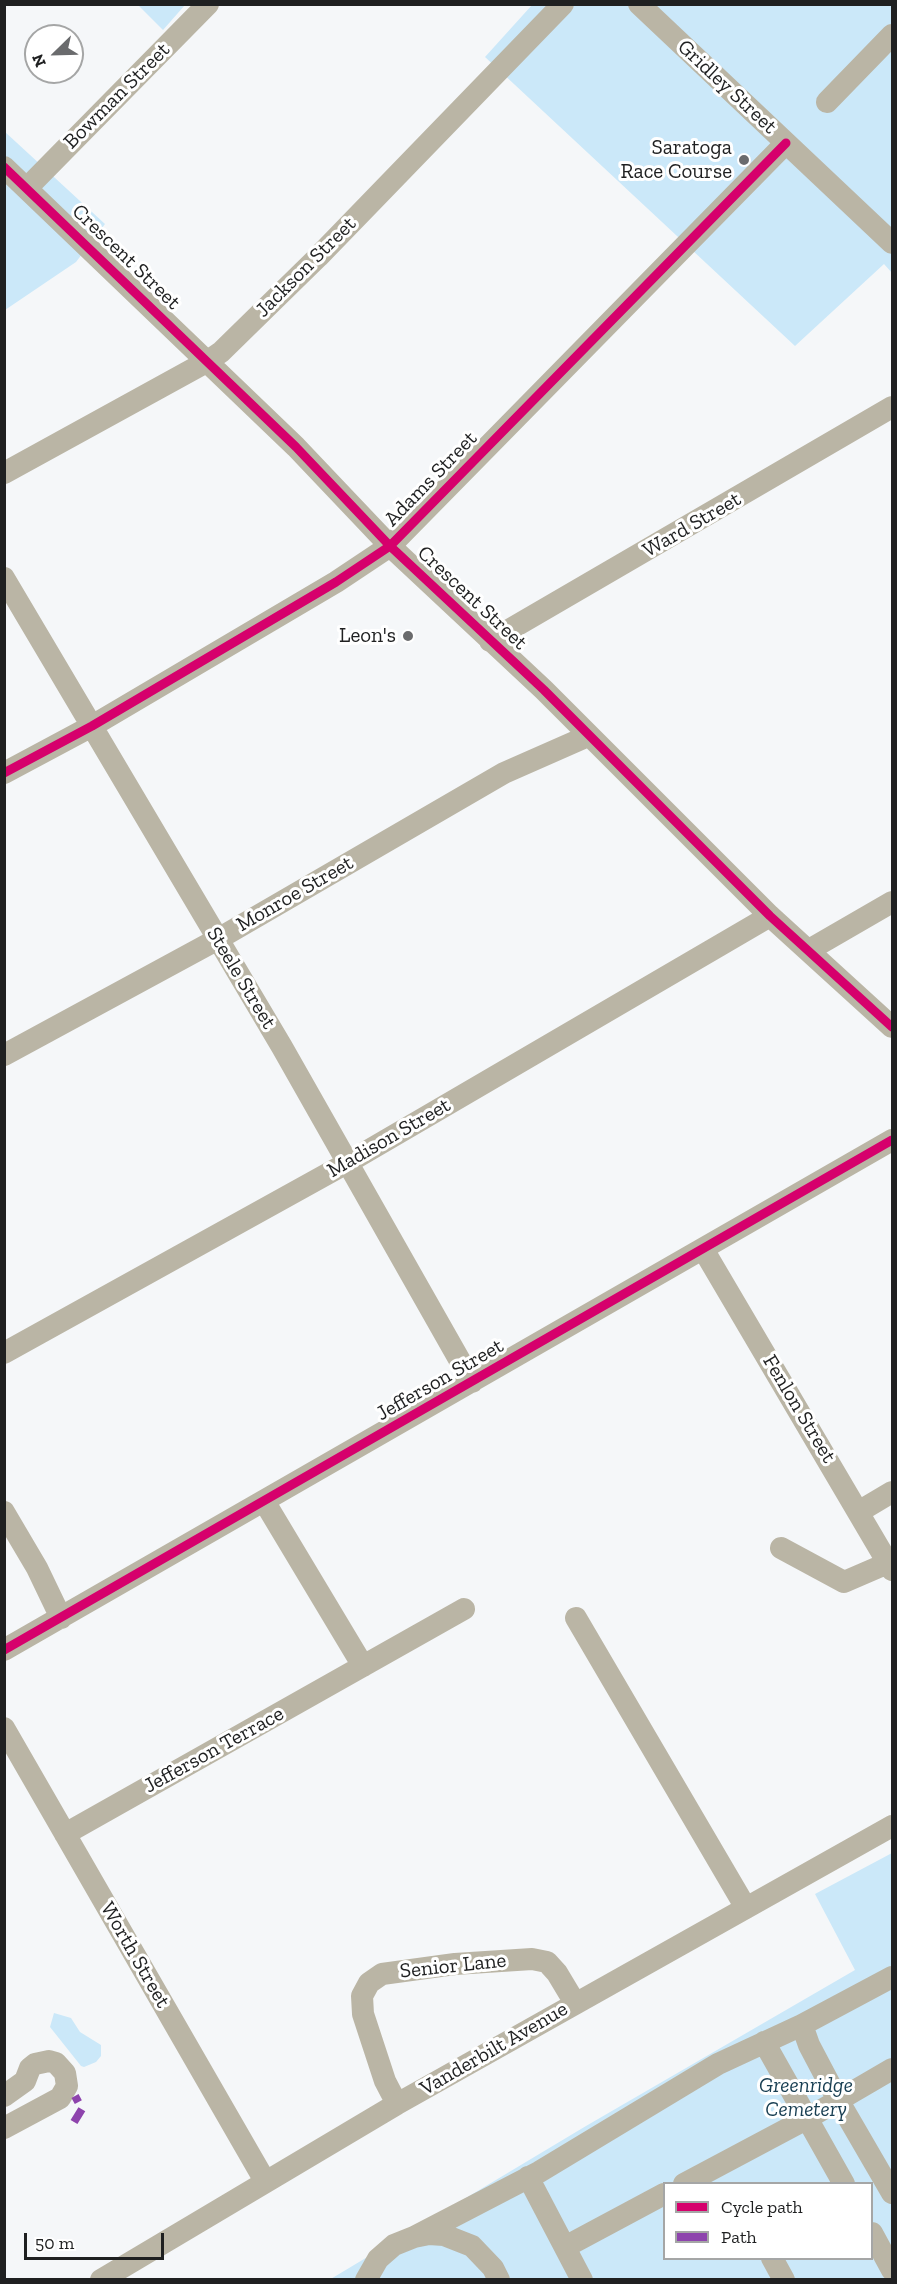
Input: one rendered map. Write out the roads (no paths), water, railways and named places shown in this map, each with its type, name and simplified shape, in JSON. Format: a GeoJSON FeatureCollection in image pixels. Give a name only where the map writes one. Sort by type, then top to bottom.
{"type":"FeatureCollection","features":[{"type":"Feature","properties":{"kind":"street","name":"Bowman Street"},"geometry":{"type":"LineString","coordinates":[[27,188],[208,4]]}},
{"type":"Feature","properties":{"kind":"street","name":"Jackson Street"},"geometry":{"type":"LineString","coordinates":[[4,473],[208,361],[318,257],[562,4]]}},
{"type":"Feature","properties":{"kind":"street","name":"Gridley Street"},"geometry":{"type":"LineString","coordinates":[[639,4],[892,243]]}},
{"type":"Feature","properties":{"kind":"street"},"geometry":{"type":"LineString","coordinates":[[827,102],[892,35]]}},
{"type":"Feature","properties":{"kind":"street","name":"Adams Street"},"geometry":{"type":"LineString","coordinates":[[4,773],[92,726],[336,582],[390,546],[786,143]]}},
{"type":"Feature","properties":{"kind":"street","name":"Crescent Street"},"geometry":{"type":"LineString","coordinates":[[4,167],[296,447],[390,546],[544,690],[770,916],[892,1027]]}},
{"type":"Feature","properties":{"kind":"street","name":"Ward Street"},"geometry":{"type":"LineString","coordinates":[[490,641],[892,407]]}},
{"type":"Feature","properties":{"kind":"street","name":"Steele Street"},"geometry":{"type":"LineString","coordinates":[[4,578],[218,939],[472,1382]]}},
{"type":"Feature","properties":{"kind":"street","name":"Monroe Street"},"geometry":{"type":"LineString","coordinates":[[4,1055],[218,939],[504,773],[588,736]]}},
{"type":"Feature","properties":{"kind":"street"},"geometry":{"type":"LineString","coordinates":[[809,950],[892,902]]}},
{"type":"Feature","properties":{"kind":"street","name":"Madison Street"},"geometry":{"type":"LineString","coordinates":[[4,1353],[347,1163],[770,916]]}},
{"type":"Feature","properties":{"kind":"street","name":"Jefferson Street"},"geometry":{"type":"LineString","coordinates":[[4,1650],[892,1140]]}},
{"type":"Feature","properties":{"kind":"street","name":"Fenlon Street"},"geometry":{"type":"LineString","coordinates":[[703,1249],[860,1511],[890,1567]]}},
{"type":"Feature","properties":{"kind":"street"},"geometry":{"type":"LineString","coordinates":[[860,1511],[892,1492]]}},
{"type":"Feature","properties":{"kind":"street"},"geometry":{"type":"LineString","coordinates":[[264,1501],[363,1666]]}},
{"type":"Feature","properties":{"kind":"street"},"geometry":{"type":"LineString","coordinates":[[4,1512],[37,1568],[61,1618]]}},
{"type":"Feature","properties":{"kind":"street"},"geometry":{"type":"LineString","coordinates":[[781,1548],[844,1582],[890,1567]]}},
{"type":"Feature","properties":{"kind":"street","name":"Jefferson Terrace"},"geometry":{"type":"LineString","coordinates":[[65,1834],[464,1609]]}},
{"type":"Feature","properties":{"kind":"street"},"geometry":{"type":"LineString","coordinates":[[576,1618],[747,1908]]}},
{"type":"Feature","properties":{"kind":"street","name":"Worth Street"},"geometry":{"type":"LineString","coordinates":[[4,1728],[265,2181]]}},
{"type":"Feature","properties":{"kind":"street","name":"Vanderbilt Avenue"},"geometry":{"type":"LineString","coordinates":[[101,2280],[397,2104],[892,1826]]}},
{"type":"Feature","properties":{"kind":"street","name":"Senior Lane"},"geometry":{"type":"LineString","coordinates":[[397,2104],[385,2080],[363,2014],[362,1996],[369,1983],[382,1974],[455,1964],[532,1959],[547,1962],[575,2003]]}},
{"type":"Feature","properties":{"kind":"street"},"geometry":{"type":"LineString","coordinates":[[366,2280],[378,2259],[394,2245],[414,2237],[528,2177],[718,2064],[802,2025],[892,1977]]}},
{"type":"Feature","properties":{"kind":"street"},"geometry":{"type":"LineString","coordinates":[[802,2025],[809,2045],[886,2185]]}},
{"type":"Feature","properties":{"kind":"street"},"geometry":{"type":"LineString","coordinates":[[764,2042],[843,2182]]}},
{"type":"Feature","properties":{"kind":"street"},"geometry":{"type":"LineString","coordinates":[[4,2096],[25,2081],[30,2068],[42,2061],[56,2063],[61,2067],[67,2079],[64,2093],[60,2098],[4,2128]]}},
{"type":"Feature","properties":{"kind":"street"},"geometry":{"type":"LineString","coordinates":[[692,2182],[725,2174],[808,2118],[892,2069]]}},
{"type":"Feature","properties":{"kind":"street"},"geometry":{"type":"LineString","coordinates":[[528,2177],[582,2280]]}},
{"type":"Feature","properties":{"kind":"street"},"geometry":{"type":"LineString","coordinates":[[565,2247],[663,2195]]}},
{"type":"Feature","properties":{"kind":"street"},"geometry":{"type":"LineString","coordinates":[[414,2237],[444,2235],[472,2246],[493,2268],[499,2280]]}},
{"type":"Feature","properties":{"kind":"street"},"geometry":{"type":"LineString","coordinates":[[873,2235],[892,2270]]}},
{"type":"Feature","properties":{"kind":"street"},"geometry":{"type":"LineString","coordinates":[[773,2260],[784,2280]]}},
{"type":"Feature","properties":{"kind":"place","name":"Saratoga Race Course"},"geometry":{"type":"Point","coordinates":[744,160]}},
{"type":"Feature","properties":{"kind":"place","name":"Leon's"},"geometry":{"type":"Point","coordinates":[408,636]}},
{"type":"Feature","properties":{"kind":"park label","name":"Greenridge Cemetery"},"geometry":{"type":"Point","coordinates":[806,2098]}}]}
